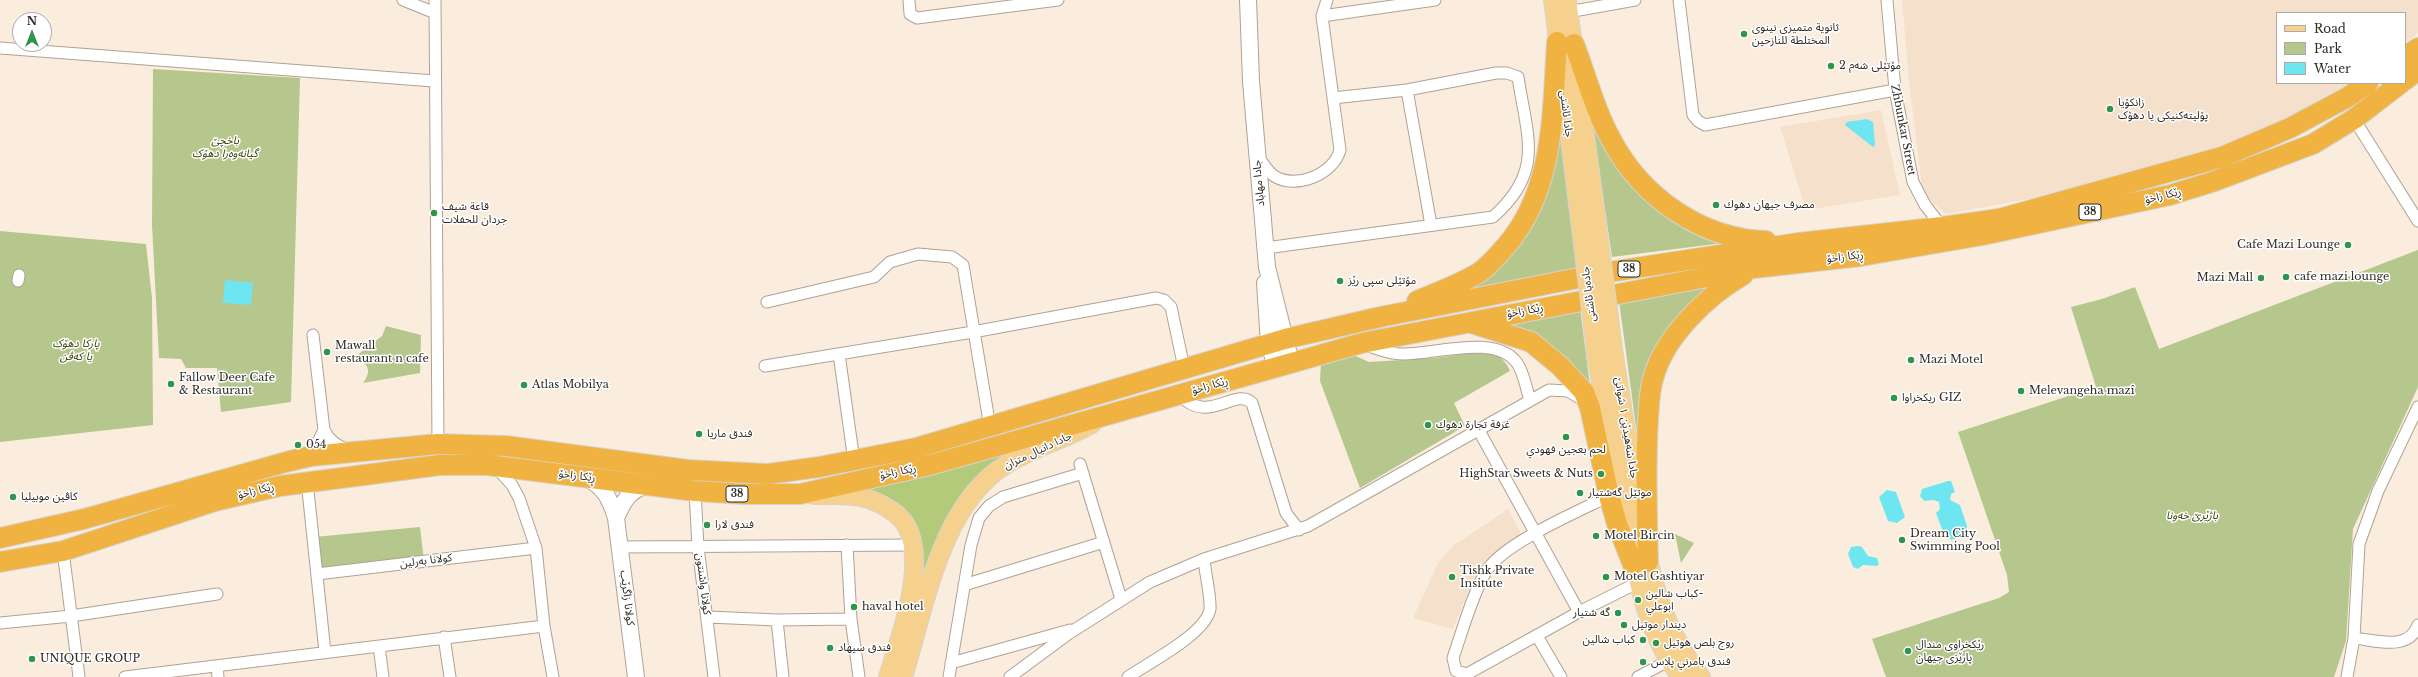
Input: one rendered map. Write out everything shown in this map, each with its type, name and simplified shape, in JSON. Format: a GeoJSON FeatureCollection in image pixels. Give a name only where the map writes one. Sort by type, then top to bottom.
{"type":"FeatureCollection","features":[{"type":"Feature","properties":{"kind":"highway"},"geometry":{"type":"LineString","coordinates":[[1566,43],[1612,141],[1640,179],[1666,205],[1691,221],[1728,235],[1756,241],[1798,243]]}},
{"type":"Feature","properties":{"kind":"highway"},"geometry":{"type":"LineString","coordinates":[[1380,317],[1481,271],[1496,257],[1517,233],[1539,188],[1547,159],[1566,43]]}},
{"type":"Feature","properties":{"kind":"highway"},"geometry":{"type":"LineString","coordinates":[[2406,56],[2418,48]]}},
{"type":"Feature","properties":{"kind":"highway"},"geometry":{"type":"LineString","coordinates":[[2406,79],[2418,70]]}},
{"type":"Feature","properties":{"kind":"highway","name":"ڕێکا زاخۆ"},"geometry":{"type":"LineString","coordinates":[[0,538],[84,519],[172,492],[311,456],[360,451],[438,444],[506,446],[688,470],[768,474],[854,460],[916,448],[1184,368],[1277,342],[1380,317],[1609,272],[1798,243],[1942,227],[1999,218],[2222,157],[2290,128],[2348,97],[2367,84]]}},
{"type":"Feature","properties":{"kind":"highway","name":"ڕێکا زاخۆ"},"geometry":{"type":"LineString","coordinates":[[0,562],[63,551],[215,501],[307,481],[440,465],[494,466],[695,491],[744,494],[800,494],[930,465],[1362,343],[1754,268],[1861,256],[1983,235],[2170,195],[2215,182],[2313,144],[2354,119],[2400,84]]}},
{"type":"Feature","properties":{"kind":"highway"},"geometry":{"type":"LineString","coordinates":[[1640,570],[1647,444],[1654,376],[1666,350],[1694,313],[1721,287],[1754,268]]}},
{"type":"Feature","properties":{"kind":"highway"},"geometry":{"type":"LineString","coordinates":[[1466,322],[1532,342],[1576,381],[1584,392],[1590,408],[1608,496],[1617,524],[1640,570]]}},
{"type":"Feature","properties":{"kind":"main road","name":"جادا مهاباد"},"geometry":{"type":"LineString","coordinates":[[1248,0],[1257,155],[1267,267],[1277,342],[1284,365]]}},
{"type":"Feature","properties":{"kind":"main road","name":"جادا ئاشتی"},"geometry":{"type":"LineString","coordinates":[[1553,0],[1566,43],[1589,226]]}},
{"type":"Feature","properties":{"kind":"main road","name":"جادا ئاشتی"},"geometry":{"type":"LineString","coordinates":[[1566,43],[1568,6]]}},
{"type":"Feature","properties":{"kind":"main road","name":"جادەیا ئاشتی"},"geometry":{"type":"LineString","coordinates":[[1589,226],[1605,358]]}},
{"type":"Feature","properties":{"kind":"main road","name":"جادا شەهیدێن ١ شواتێ"},"geometry":{"type":"LineString","coordinates":[[1605,358],[1640,570],[1659,643],[1668,661],[1681,677]]}},
{"type":"Feature","properties":{"kind":"main road","name":"جادا دانيال متران"},"geometry":{"type":"LineString","coordinates":[[904,677],[943,544],[956,518],[976,488],[1007,464],[1072,435],[1114,412]]}},
{"type":"Feature","properties":{"kind":"main road","name":"كولانا زاگرێب"},"geometry":{"type":"LineString","coordinates":[[587,478],[599,484],[608,494],[616,518],[636,677]]}},
{"type":"Feature","properties":{"kind":"main road"},"geometry":{"type":"LineString","coordinates":[[616,518],[627,496],[636,488],[646,485]]}},
{"type":"Feature","properties":{"kind":"main road"},"geometry":{"type":"LineString","coordinates":[[800,494],[861,497],[888,508],[908,528],[913,545],[914,574],[904,624],[888,677]]}},
{"type":"Feature","properties":{"kind":"main road","name":"جادا شەهیدێن ١ شواتێ"},"geometry":{"type":"LineString","coordinates":[[1640,570],[1658,599],[1673,636],[1702,677]]}},
{"type":"Feature","properties":{"kind":"street"},"geometry":{"type":"LineString","coordinates":[[403,0],[435,13]]}},
{"type":"Feature","properties":{"kind":"street"},"geometry":{"type":"LineString","coordinates":[[435,0],[434,81],[438,444]]}},
{"type":"Feature","properties":{"kind":"street"},"geometry":{"type":"LineString","coordinates":[[909,0],[910,14],[917,18],[1058,0]]}},
{"type":"Feature","properties":{"kind":"street"},"geometry":{"type":"LineString","coordinates":[[1257,155],[1273,176],[1283,180],[1299,180],[1313,177],[1329,168],[1337,160],[1340,150],[1322,16],[1328,0]]}},
{"type":"Feature","properties":{"kind":"street"},"geometry":{"type":"LineString","coordinates":[[1322,16],[1436,0]]}},
{"type":"Feature","properties":{"kind":"street"},"geometry":{"type":"LineString","coordinates":[[1568,6],[1636,0]]}},
{"type":"Feature","properties":{"kind":"street"},"geometry":{"type":"LineString","coordinates":[[1679,0],[1693,115],[1704,125],[1895,90]]}},
{"type":"Feature","properties":{"kind":"street","name":"Zhbunkar Street"},"geometry":{"type":"LineString","coordinates":[[1887,0],[1895,90],[1913,182],[1925,205],[1942,227]]}},
{"type":"Feature","properties":{"kind":"street"},"geometry":{"type":"LineString","coordinates":[[0,48],[434,81]]}},
{"type":"Feature","properties":{"kind":"street"},"geometry":{"type":"LineString","coordinates":[[1266,248],[1493,217],[1505,206],[1523,182],[1530,154],[1518,77],[1507,72],[1407,90],[1333,98]]}},
{"type":"Feature","properties":{"kind":"street"},"geometry":{"type":"LineString","coordinates":[[1407,90],[1431,225]]}},
{"type":"Feature","properties":{"kind":"street"},"geometry":{"type":"LineString","coordinates":[[2354,119],[2418,221]]}},
{"type":"Feature","properties":{"kind":"street"},"geometry":{"type":"LineString","coordinates":[[767,302],[874,277],[890,262],[918,254],[952,257],[963,265],[990,427]]}},
{"type":"Feature","properties":{"kind":"street"},"geometry":{"type":"LineString","coordinates":[[765,366],[973,332],[1160,298],[1171,307],[1184,368]]}},
{"type":"Feature","properties":{"kind":"street"},"geometry":{"type":"LineString","coordinates":[[313,335],[324,430],[329,439],[341,448],[360,451]]}},
{"type":"Feature","properties":{"kind":"street"},"geometry":{"type":"LineString","coordinates":[[1362,343],[1385,352],[1402,354],[1486,346],[1500,349],[1512,357],[1521,369],[1530,400]]}},
{"type":"Feature","properties":{"kind":"street"},"geometry":{"type":"LineString","coordinates":[[839,354],[854,460]]}},
{"type":"Feature","properties":{"kind":"street"},"geometry":{"type":"LineString","coordinates":[[1010,677],[1020,674],[1078,627],[1121,599],[1162,577],[1204,559],[1299,530],[1318,521],[1549,390],[1558,389],[1576,395],[1590,408]]}},
{"type":"Feature","properties":{"kind":"street"},"geometry":{"type":"LineString","coordinates":[[1179,394],[1187,403],[1196,408],[1207,408],[1242,399],[1252,403],[1286,513],[1299,530]]}},
{"type":"Feature","properties":{"kind":"street"},"geometry":{"type":"LineString","coordinates":[[2348,677],[2354,638],[2359,544],[2378,491],[2418,407]]}},
{"type":"Feature","properties":{"kind":"street"},"geometry":{"type":"LineString","coordinates":[[1478,429],[1579,612]]}},
{"type":"Feature","properties":{"kind":"street"},"geometry":{"type":"LineString","coordinates":[[311,456],[324,430]]}},
{"type":"Feature","properties":{"kind":"street"},"geometry":{"type":"LineString","coordinates":[[494,466],[512,485],[519,498],[536,548],[544,626],[553,677]]}},
{"type":"Feature","properties":{"kind":"street"},"geometry":{"type":"LineString","coordinates":[[949,677],[973,535],[979,518],[989,506],[1011,494],[1082,468],[1121,599]]}},
{"type":"Feature","properties":{"kind":"street"},"geometry":{"type":"LineString","coordinates":[[307,481],[325,652]]}},
{"type":"Feature","properties":{"kind":"street","name":"كولانا واشنتون"},"geometry":{"type":"LineString","coordinates":[[695,491],[698,547],[708,617],[714,677]]}},
{"type":"Feature","properties":{"kind":"street"},"geometry":{"type":"LineString","coordinates":[[1608,496],[1536,533],[1494,561],[1486,571],[1453,658],[1456,670],[1467,674],[1537,636],[1579,612],[1640,570]]}},
{"type":"Feature","properties":{"kind":"street"},"geometry":{"type":"LineString","coordinates":[[964,585],[1104,542]]}},
{"type":"Feature","properties":{"kind":"street"},"geometry":{"type":"LineString","coordinates":[[847,545],[850,619],[859,677]]}},
{"type":"Feature","properties":{"kind":"street"},"geometry":{"type":"LineString","coordinates":[[620,547],[913,545]]}},
{"type":"Feature","properties":{"kind":"street","name":"كولانا بەرلین"},"geometry":{"type":"LineString","coordinates":[[317,574],[536,548]]}},
{"type":"Feature","properties":{"kind":"street"},"geometry":{"type":"LineString","coordinates":[[63,551],[79,677]]}},
{"type":"Feature","properties":{"kind":"street"},"geometry":{"type":"LineString","coordinates":[[1128,677],[1194,632],[1204,621],[1210,609],[1204,559]]}},
{"type":"Feature","properties":{"kind":"street"},"geometry":{"type":"LineString","coordinates":[[0,623],[71,616],[217,594]]}},
{"type":"Feature","properties":{"kind":"street"},"geometry":{"type":"LineString","coordinates":[[708,617],[776,620],[850,619]]}},
{"type":"Feature","properties":{"kind":"street"},"geometry":{"type":"LineString","coordinates":[[776,620],[783,677]]}},
{"type":"Feature","properties":{"kind":"street"},"geometry":{"type":"LineString","coordinates":[[2354,638],[2399,642],[2408,637],[2418,625]]}},
{"type":"Feature","properties":{"kind":"street"},"geometry":{"type":"LineString","coordinates":[[125,677],[544,626]]}},
{"type":"Feature","properties":{"kind":"street"},"geometry":{"type":"LineString","coordinates":[[951,663],[1078,627]]}},
{"type":"Feature","properties":{"kind":"street"},"geometry":{"type":"LineString","coordinates":[[1537,636],[1561,677]]}},
{"type":"Feature","properties":{"kind":"street"},"geometry":{"type":"LineString","coordinates":[[444,637],[450,677]]}},
{"type":"Feature","properties":{"kind":"street"},"geometry":{"type":"LineString","coordinates":[[380,646],[383,677]]}},
{"type":"Feature","properties":{"kind":"street"},"geometry":{"type":"LineString","coordinates":[[1638,677],[1668,661]]}},
{"type":"Feature","properties":{"kind":"street"},"geometry":{"type":"LineString","coordinates":[[217,666],[218,677]]}},
{"type":"Feature","properties":{"kind":"shaded area","name":"زانکۆیا پۆلیتەکنیکی یا دهۆک"},"geometry":{"type":"Polygon","coordinates":[[[1902,0],[2418,0],[2418,33],[2406,42],[2406,12],[2276,12],[2276,84],[2351,84],[2265,132],[2182,162],[2100,186],[1946,214],[1923,195],[1909,81],[1902,0]]]}},
{"type":"Feature","properties":{"kind":"shaded area"},"geometry":{"type":"Polygon","coordinates":[[[1881,110],[1900,195],[1806,210],[1780,127],[1881,110]]]}},
{"type":"Feature","properties":{"kind":"shaded area","name":"Tishk Private Insitute"},"geometry":{"type":"Polygon","coordinates":[[[1508,509],[1521,533],[1478,567],[1453,629],[1413,618],[1438,563],[1454,545],[1508,509]]]}},
{"type":"Feature","properties":{"kind":"green space","name":"باخچێ گیانه‌وه‌را دهۆک"},"geometry":{"type":"Polygon","coordinates":[[[153,69],[300,78],[291,402],[221,412],[217,368],[186,368],[181,359],[159,358],[152,225],[153,69]]]}},
{"type":"Feature","properties":{"kind":"green space"},"geometry":{"type":"Polygon","coordinates":[[[1561,113],[1578,268],[1465,292],[1518,244],[1561,113]]]}},
{"type":"Feature","properties":{"kind":"green space"},"geometry":{"type":"Polygon","coordinates":[[[1592,121],[1609,156],[1655,204],[1731,242],[1612,257],[1592,121]]]}},
{"type":"Feature","properties":{"kind":"green space","name":"پاركا دهۆک يا كەڤن"},"geometry":{"type":"Polygon","coordinates":[[[0,231],[146,244],[152,298],[153,425],[0,442],[0,231]]]}},
{"type":"Feature","properties":{"kind":"green space","name":"باژێرێ خه‌ونا"},"geometry":{"type":"Polygon","coordinates":[[[2418,250],[2418,387],[2353,529],[2346,641],[2334,677],[1886,677],[1872,639],[1999,598],[2009,592],[2007,575],[1958,432],[2096,387],[2071,307],[2102,299],[2135,287],[2159,349],[2418,250]]]}},
{"type":"Feature","properties":{"kind":"green space"},"geometry":{"type":"Polygon","coordinates":[[[1719,280],[1665,338],[1640,456],[1619,301],[1719,280]]]}},
{"type":"Feature","properties":{"kind":"green space"},"geometry":{"type":"Polygon","coordinates":[[[1580,308],[1592,401],[1564,364],[1544,343],[1532,334],[1502,321],[1580,308]]]}},
{"type":"Feature","properties":{"kind":"green space"},"geometry":{"type":"Polygon","coordinates":[[[386,326],[421,335],[420,373],[363,383],[368,371],[366,365],[356,356],[382,336],[386,326]]]}},
{"type":"Feature","properties":{"kind":"green space"},"geometry":{"type":"Polygon","coordinates":[[[1478,352],[1493,354],[1501,358],[1510,371],[1454,403],[1465,426],[1360,488],[1320,381],[1321,363],[1351,354],[1369,362],[1434,358],[1478,352]]]}},
{"type":"Feature","properties":{"kind":"green space"},"geometry":{"type":"Polygon","coordinates":[[[1048,438],[999,464],[921,598],[915,533],[845,492],[1048,438]]]}},
{"type":"Feature","properties":{"kind":"green space"},"geometry":{"type":"Polygon","coordinates":[[[420,527],[424,561],[317,574],[314,537],[420,527]]]}},
{"type":"Feature","properties":{"kind":"green space"},"geometry":{"type":"Polygon","coordinates":[[[1675,534],[1694,543],[1681,563],[1675,534]]]}},
{"type":"Feature","properties":{"kind":"water"},"geometry":{"type":"Polygon","coordinates":[[[1867,119],[1873,122],[1875,145],[1873,147],[1845,125],[1847,122],[1867,119]]]}},
{"type":"Feature","properties":{"kind":"water"},"geometry":{"type":"Polygon","coordinates":[[[225,280],[253,283],[251,305],[223,303],[225,280]]]}},
{"type":"Feature","properties":{"kind":"water"},"geometry":{"type":"Polygon","coordinates":[[[1951,481],[1955,492],[1951,494],[1950,500],[1960,505],[1967,526],[1966,534],[1951,540],[1942,529],[1936,513],[1940,509],[1939,502],[1933,500],[1924,501],[1920,496],[1922,489],[1951,481]]]}},
{"type":"Feature","properties":{"kind":"water"},"geometry":{"type":"Polygon","coordinates":[[[1887,490],[1896,492],[1905,517],[1897,523],[1888,521],[1879,497],[1887,490]]]}},
{"type":"Feature","properties":{"kind":"water"},"geometry":{"type":"Polygon","coordinates":[[[1851,547],[1862,547],[1868,556],[1877,558],[1879,564],[1877,566],[1863,565],[1858,569],[1853,567],[1848,554],[1851,547]]]}},
{"type":"Feature","properties":{"kind":"place","name":"ثانوية متميزي نينوى المختلطة للنازحين"},"geometry":{"type":"Point","coordinates":[1744,34]}},
{"type":"Feature","properties":{"kind":"place","name":"مۆتێلی شەم 2"},"geometry":{"type":"Point","coordinates":[1831,66]}},
{"type":"Feature","properties":{"kind":"place","name":"زانکۆیا پۆلیتەکنیکی یا دهۆک"},"geometry":{"type":"Point","coordinates":[2110,109]}},
{"type":"Feature","properties":{"kind":"place","name":"مصرف جيهان دهوك"},"geometry":{"type":"Point","coordinates":[1716,205]}},
{"type":"Feature","properties":{"kind":"place","name":"قاعة شيف جردان للحفلات"},"geometry":{"type":"Point","coordinates":[434,213]}},
{"type":"Feature","properties":{"kind":"place","name":"Cafe Mazi Lounge"},"geometry":{"type":"Point","coordinates":[2348,245]}},
{"type":"Feature","properties":{"kind":"place","name":"cafe mazi lounge"},"geometry":{"type":"Point","coordinates":[2286,277]}},
{"type":"Feature","properties":{"kind":"place","name":"Mazi Mall"},"geometry":{"type":"Point","coordinates":[2261,278]}},
{"type":"Feature","properties":{"kind":"place","name":"مۆتێلی سپی رێز"},"geometry":{"type":"Point","coordinates":[1340,281]}},
{"type":"Feature","properties":{"kind":"place","name":"Mawall restaurant n cafe"},"geometry":{"type":"Point","coordinates":[327,352]}},
{"type":"Feature","properties":{"kind":"place","name":"Mazi Motel"},"geometry":{"type":"Point","coordinates":[1911,360]}},
{"type":"Feature","properties":{"kind":"place","name":"Fallow Deer Cafe & Restaurant"},"geometry":{"type":"Point","coordinates":[171,384]}},
{"type":"Feature","properties":{"kind":"place","name":"Atlas Mobilya"},"geometry":{"type":"Point","coordinates":[524,385]}},
{"type":"Feature","properties":{"kind":"place","name":"Melevangeha mazî"},"geometry":{"type":"Point","coordinates":[2021,391]}},
{"type":"Feature","properties":{"kind":"place","name":"ريكخراوا GIZ"},"geometry":{"type":"Point","coordinates":[1894,398]}},
{"type":"Feature","properties":{"kind":"place","name":"غرفة تجارة دهوك"},"geometry":{"type":"Point","coordinates":[1428,425]}},
{"type":"Feature","properties":{"kind":"place","name":"فندق ماريا"},"geometry":{"type":"Point","coordinates":[699,434]}},
{"type":"Feature","properties":{"kind":"place","name":"لحم بعجين فهودي"},"geometry":{"type":"Point","coordinates":[1566,437]}},
{"type":"Feature","properties":{"kind":"place","name":"054"},"geometry":{"type":"Point","coordinates":[298,445]}},
{"type":"Feature","properties":{"kind":"place","name":"HighStar Sweets & Nuts"},"geometry":{"type":"Point","coordinates":[1601,474]}},
{"type":"Feature","properties":{"kind":"place","name":"موتێل گەشتیار"},"geometry":{"type":"Point","coordinates":[1580,493]}},
{"type":"Feature","properties":{"kind":"place","name":"كاڤين موبيليا"},"geometry":{"type":"Point","coordinates":[13,497]}},
{"type":"Feature","properties":{"kind":"place","name":"فندق لارا"},"geometry":{"type":"Point","coordinates":[707,525]}},
{"type":"Feature","properties":{"kind":"place","name":"Motel Bircin"},"geometry":{"type":"Point","coordinates":[1596,536]}},
{"type":"Feature","properties":{"kind":"place","name":"Dream City Swimming Pool"},"geometry":{"type":"Point","coordinates":[1902,540]}},
{"type":"Feature","properties":{"kind":"place","name":"Tishk Private Insitute"},"geometry":{"type":"Point","coordinates":[1452,577]}},
{"type":"Feature","properties":{"kind":"place","name":"Motel Gashtiyar"},"geometry":{"type":"Point","coordinates":[1606,577]}},
{"type":"Feature","properties":{"kind":"place","name":"كباب شالين- ابوعلي"},"geometry":{"type":"Point","coordinates":[1638,600]}},
{"type":"Feature","properties":{"kind":"place","name":"haval hotel"},"geometry":{"type":"Point","coordinates":[854,607]}},
{"type":"Feature","properties":{"kind":"place","name":"گه شتيار"},"geometry":{"type":"Point","coordinates":[1618,613]}},
{"type":"Feature","properties":{"kind":"place","name":"ديندار موتيل"},"geometry":{"type":"Point","coordinates":[1624,625]}},
{"type":"Feature","properties":{"kind":"place","name":"كباب شالين"},"geometry":{"type":"Point","coordinates":[1643,640]}},
{"type":"Feature","properties":{"kind":"place","name":"روج بلص هوتيل"},"geometry":{"type":"Point","coordinates":[1656,643]}},
{"type":"Feature","properties":{"kind":"place","name":"فندق سيهاد"},"geometry":{"type":"Point","coordinates":[830,648]}},
{"type":"Feature","properties":{"kind":"place","name":"رێکخراوی مندال پارێزی جیهان"},"geometry":{"type":"Point","coordinates":[1908,651]}},
{"type":"Feature","properties":{"kind":"place","name":"UNIQUE GROUP"},"geometry":{"type":"Point","coordinates":[32,659]}},
{"type":"Feature","properties":{"kind":"place","name":"فندق بامرني پلاس"},"geometry":{"type":"Point","coordinates":[1643,662]}}]}
